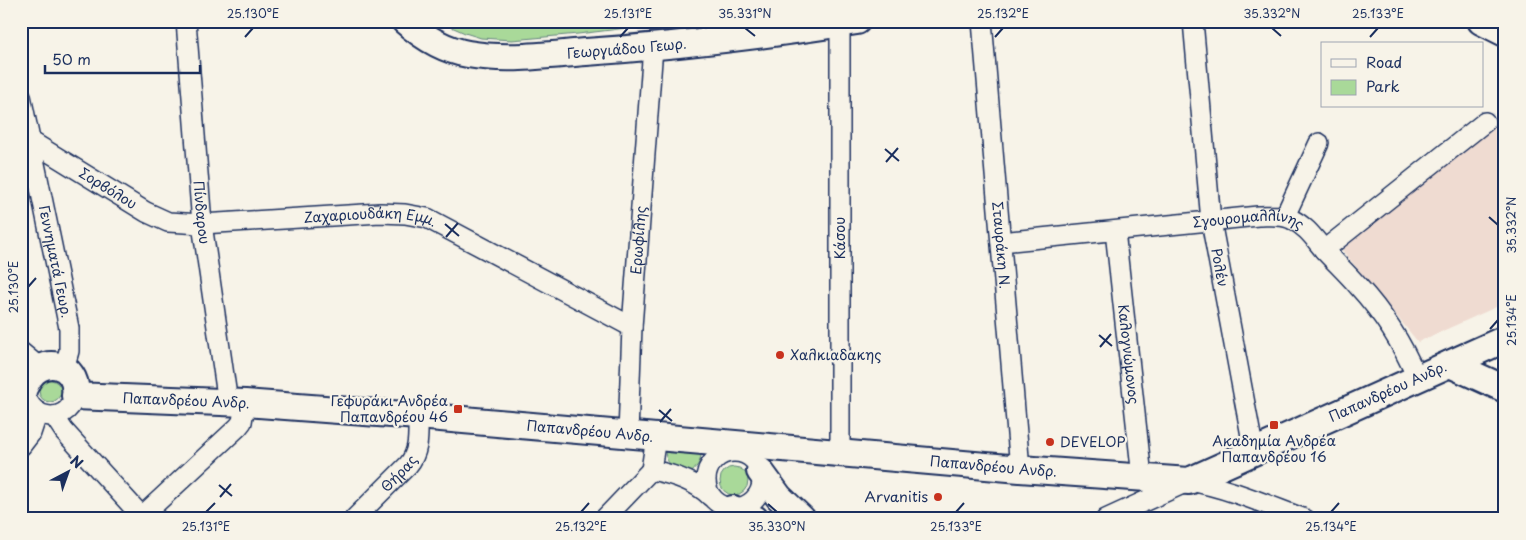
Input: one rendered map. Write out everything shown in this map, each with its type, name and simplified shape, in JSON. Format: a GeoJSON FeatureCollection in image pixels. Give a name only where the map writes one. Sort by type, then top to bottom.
{"type":"FeatureCollection","features":[{"type":"Feature","properties":{"kind":"street","name":"Πίνδαρου"},"geometry":{"type":"LineString","coordinates":[[186,21],[202,224],[237,403]]}},
{"type":"Feature","properties":{"kind":"street","name":"Γεωργιάδου Γεωρ."},"geometry":{"type":"LineString","coordinates":[[405,21],[420,33],[440,44],[454,50],[480,56],[527,56],[654,47],[848,23]]}},
{"type":"Feature","properties":{"kind":"street","name":"Σταυράκη Ν."},"geometry":{"type":"LineString","coordinates":[[982,21],[1020,469]]}},
{"type":"Feature","properties":{"kind":"street","name":"Ρολέν"},"geometry":{"type":"LineString","coordinates":[[1193,21],[1211,221],[1254,452]]}},
{"type":"Feature","properties":{"kind":"street"},"geometry":{"type":"LineString","coordinates":[[1482,21],[1505,33]]}},
{"type":"Feature","properties":{"kind":"street","name":"Κάσου"},"geometry":{"type":"LineString","coordinates":[[840,453],[848,23]]}},
{"type":"Feature","properties":{"kind":"street","name":"Ερωφίλης"},"geometry":{"type":"LineString","coordinates":[[628,434],[632,327],[654,47]]}},
{"type":"Feature","properties":{"kind":"street","name":"Γεννηματά Γεωρ."},"geometry":{"type":"LineString","coordinates":[[21,96],[26,138],[69,328],[69,352],[34,372]]}},
{"type":"Feature","properties":{"kind":"street"},"geometry":{"type":"LineString","coordinates":[[1324,250],[1485,122]]}},
{"type":"Feature","properties":{"kind":"street","name":"Σορβόλου"},"geometry":{"type":"LineString","coordinates":[[26,138],[157,218],[177,224],[202,224]]}},
{"type":"Feature","properties":{"kind":"street"},"geometry":{"type":"LineString","coordinates":[[1284,216],[1319,143]]}},
{"type":"Feature","properties":{"kind":"street","name":"Ζαχαριουδάκη Εμμ."},"geometry":{"type":"LineString","coordinates":[[202,224],[380,213],[415,215],[435,222],[632,327]]}},
{"type":"Feature","properties":{"kind":"street","name":"Σγουρομαλλίνης"},"geometry":{"type":"LineString","coordinates":[[1001,242],[1258,216],[1284,216],[1309,230],[1324,250],[1360,287],[1384,318],[1418,378]]}},
{"type":"Feature","properties":{"kind":"street","name":"Καλογνώμονος"},"geometry":{"type":"LineString","coordinates":[[1115,231],[1142,477]]}},
{"type":"Feature","properties":{"kind":"street","name":"Παπανδρέου Ανδρ."},"geometry":{"type":"LineString","coordinates":[[1106,519],[1505,340]]}},
{"type":"Feature","properties":{"kind":"street"},"geometry":{"type":"LineString","coordinates":[[1450,364],[1505,389]]}},
{"type":"Feature","properties":{"kind":"street"},"geometry":{"type":"LineString","coordinates":[[21,446],[46,414],[62,413],[69,407],[75,396],[76,388],[70,374],[34,372],[26,399],[31,407],[46,414],[64,430],[142,518],[238,427],[242,422],[237,403]]}},
{"type":"Feature","properties":{"kind":"street","name":"Παπανδρέου Ανδρ."},"geometry":{"type":"LineString","coordinates":[[75,396],[237,403],[628,434],[654,454],[840,453],[1020,469],[1190,481]]}},
{"type":"Feature","properties":{"kind":"street","name":"Θήρας"},"geometry":{"type":"LineString","coordinates":[[354,519],[408,465],[414,456],[417,448],[418,416]]}},
{"type":"Feature","properties":{"kind":"street"},"geometry":{"type":"LineString","coordinates":[[604,519],[654,454],[668,473],[697,486],[727,509],[747,506],[757,497],[762,485],[743,455]]}},
{"type":"Feature","properties":{"kind":"street"},"geometry":{"type":"LineString","coordinates":[[727,509],[706,485],[706,473],[710,465],[743,455]]}},
{"type":"Feature","properties":{"kind":"street"},"geometry":{"type":"LineString","coordinates":[[743,455],[779,497],[802,519]]}},
{"type":"Feature","properties":{"kind":"street"},"geometry":{"type":"LineString","coordinates":[[1190,481],[1256,500],[1305,519]]}},
{"type":"Feature","properties":{"kind":"shaded area"},"geometry":{"type":"Polygon","coordinates":[[[1505,113],[1505,303],[1418,342],[1342,250],[1505,113]]]}},
{"type":"Feature","properties":{"kind":"green space"},"geometry":{"type":"Polygon","coordinates":[[[438,21],[684,21],[512,40],[481,38],[438,21]]]}},
{"type":"Feature","properties":{"kind":"green space"},"geometry":{"type":"Polygon","coordinates":[[[50,380],[58,383],[61,391],[58,399],[50,402],[42,399],[39,391],[42,383],[50,380]]]}},
{"type":"Feature","properties":{"kind":"green space"},"geometry":{"type":"Polygon","coordinates":[[[666,448],[701,454],[700,460],[690,474],[672,466],[666,458],[666,448]]]}},
{"type":"Feature","properties":{"kind":"green space"},"geometry":{"type":"Polygon","coordinates":[[[734,467],[744,471],[748,481],[744,491],[734,495],[724,491],[720,481],[724,471],[734,467]]]}},
{"type":"Feature","properties":{"kind":"place","name":"Χαλκιαδακης"},"geometry":{"type":"Point","coordinates":[780,355]}},
{"type":"Feature","properties":{"kind":"place","name":"Γεφυράκι Ανδρέα Παπανδρέου 46"},"geometry":{"type":"Point","coordinates":[458,409]}},
{"type":"Feature","properties":{"kind":"place","name":"Ακαδημία Ανδρέα Παπανδρέου 16"},"geometry":{"type":"Point","coordinates":[1274,425]}},
{"type":"Feature","properties":{"kind":"place","name":"DEVELOP"},"geometry":{"type":"Point","coordinates":[1050,442]}},
{"type":"Feature","properties":{"kind":"place","name":"Arvanitis"},"geometry":{"type":"Point","coordinates":[938,497]}}]}
